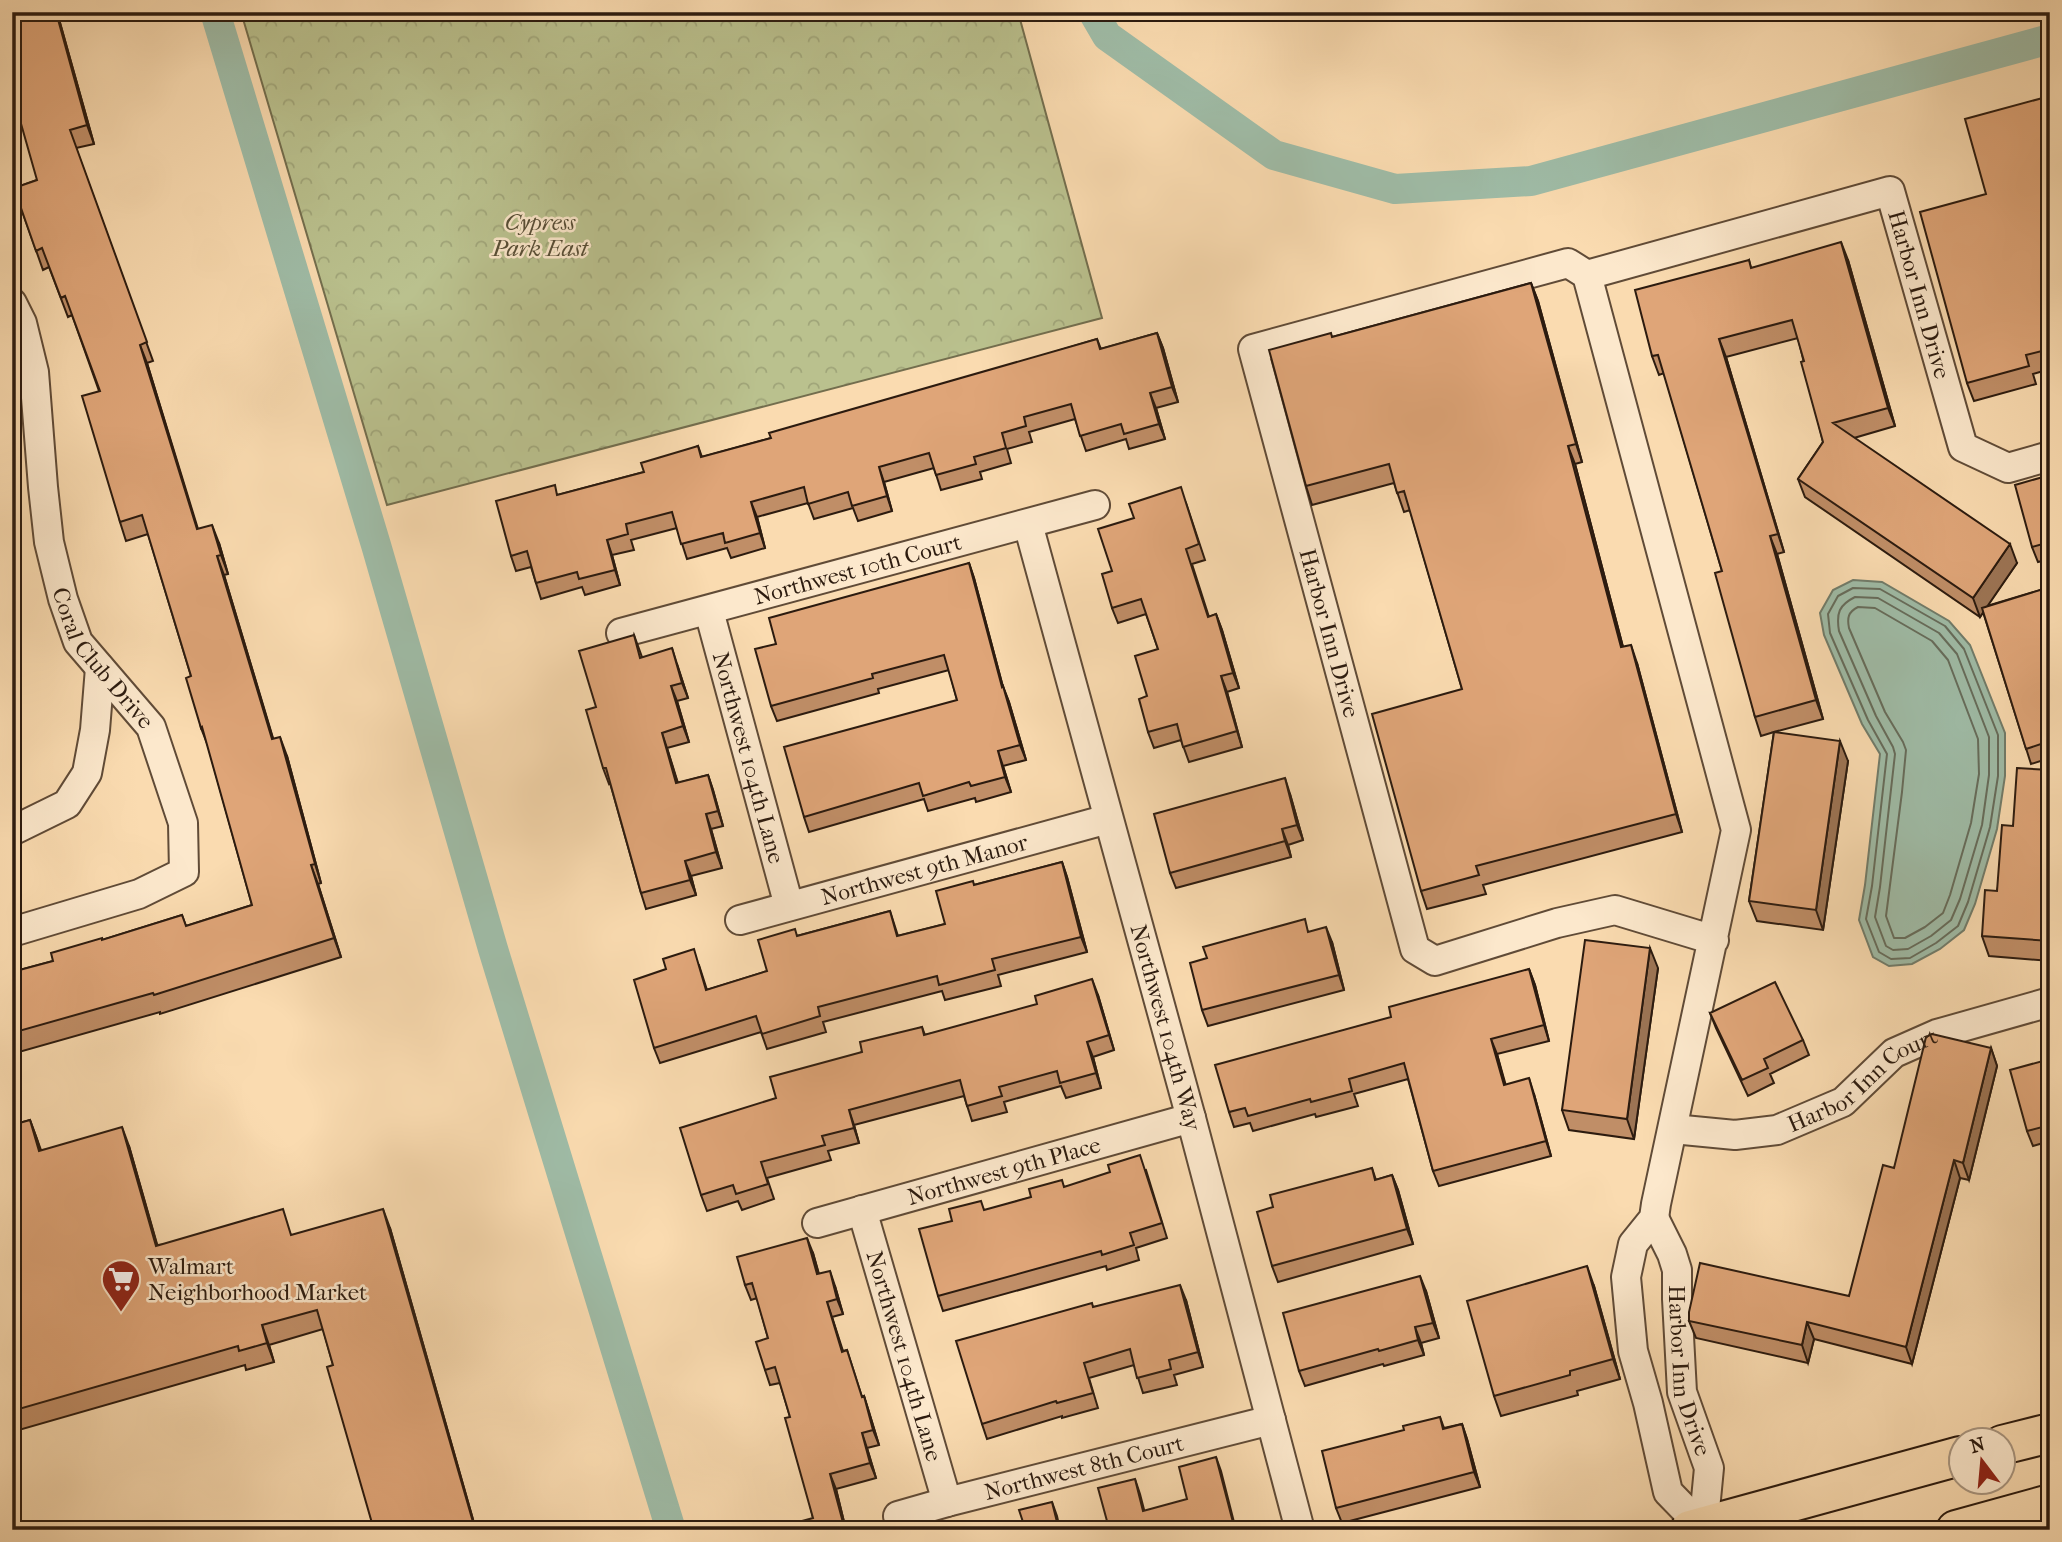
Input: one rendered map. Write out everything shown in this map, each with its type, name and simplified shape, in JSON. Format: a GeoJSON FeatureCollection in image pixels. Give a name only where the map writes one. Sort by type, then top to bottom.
{"type":"FeatureCollection","features":[{"type":"Feature","properties":{"kind":"main road"},"geometry":{"type":"LineString","coordinates":[[2016,1442],[2050,1433]]}},
{"type":"Feature","properties":{"kind":"main road"},"geometry":{"type":"LineString","coordinates":[[1698,1529],[1946,1461]]}},
{"type":"Feature","properties":{"kind":"main road"},"geometry":{"type":"LineString","coordinates":[[1956,1530],[2050,1504]]}},
{"type":"Feature","properties":{"kind":"street","name":"Harbor Inn Drive"},"geometry":{"type":"LineString","coordinates":[[1587,275],[1890,191],[1963,447],[2008,468],[2050,456]]}},
{"type":"Feature","properties":{"kind":"street","name":"Harbor Inn Drive"},"geometry":{"type":"LineString","coordinates":[[1698,1529],[1668,1492],[1633,1351],[1626,1277],[1633,1244],[1654,1219],[1714,940],[1737,830],[1587,275],[1567,263],[1253,349],[1415,949],[1435,961],[1557,923],[1615,910],[1714,940]]}},
{"type":"Feature","properties":{"kind":"street","name":"Coral Club Drive"},"geometry":{"type":"LineString","coordinates":[[12,303],[22,323],[34,372],[48,528],[63,599],[78,642],[151,727],[183,823],[184,872],[139,894],[12,932]]}},
{"type":"Feature","properties":{"kind":"street","name":"Northwest 10th Court"},"geometry":{"type":"LineString","coordinates":[[621,633],[1095,505]]}},
{"type":"Feature","properties":{"kind":"street","name":"Northwest 104th Way"},"geometry":{"type":"LineString","coordinates":[[1028,524],[1191,1118],[1300,1530]]}},
{"type":"Feature","properties":{"kind":"street","name":"Northwest 104th Lane"},"geometry":{"type":"LineString","coordinates":[[709,611],[789,906]]}},
{"type":"Feature","properties":{"kind":"street"},"geometry":{"type":"LineString","coordinates":[[12,831],[67,804],[88,772],[95,730],[100,668]]}},
{"type":"Feature","properties":{"kind":"street","name":"Northwest 9th Manor"},"geometry":{"type":"LineString","coordinates":[[740,920],[1108,819]]}},
{"type":"Feature","properties":{"kind":"street","name":"Harbor Inn Court"},"geometry":{"type":"LineString","coordinates":[[1673,1129],[1735,1135],[1777,1130],[1843,1102],[1894,1053],[1937,1034],[2050,1002]]}},
{"type":"Feature","properties":{"kind":"street","name":"Northwest 9th Place"},"geometry":{"type":"LineString","coordinates":[[817,1223],[1191,1118]]}},
{"type":"Feature","properties":{"kind":"street","name":"Northwest 104th Lane"},"geometry":{"type":"LineString","coordinates":[[862,1210],[947,1502]]}},
{"type":"Feature","properties":{"kind":"street","name":"Harbor Inn Drive"},"geometry":{"type":"LineString","coordinates":[[1654,1219],[1677,1269],[1676,1298],[1682,1392],[1709,1468],[1698,1529]]}},
{"type":"Feature","properties":{"kind":"street"},"geometry":{"type":"LineString","coordinates":[[1648,1403],[1682,1392]]}},
{"type":"Feature","properties":{"kind":"street","name":"Northwest 8th Court"},"geometry":{"type":"LineString","coordinates":[[898,1516],[1272,1420]]}},
{"type":"Feature","properties":{"kind":"green space","name":"Cypress Park East"},"geometry":{"type":"Polygon","coordinates":[[[241,12],[1018,12],[1102,318],[387,505],[241,12]]]}},
{"type":"Feature","properties":{"kind":"water"},"geometry":{"type":"Polygon","coordinates":[[[1853,580],[1882,582],[1949,621],[1970,645],[2005,733],[2005,776],[1997,829],[1975,904],[1964,930],[1940,949],[1912,964],[1889,966],[1873,957],[1859,920],[1880,754],[1862,724],[1824,635],[1820,613],[1833,590],[1853,580]]]}},
{"type":"Feature","properties":{"kind":"building"},"geometry":{"type":"Polygon","coordinates":[[[12,12],[56,12],[87,125],[70,130],[147,342],[140,345],[197,529],[212,525],[221,555],[217,556],[272,739],[280,737],[315,864],[311,865],[334,938],[154,995],[153,993],[12,1033],[12,972],[53,961],[51,953],[182,915],[186,926],[252,905],[186,678],[191,676],[142,515],[120,522],[82,396],[100,391],[65,296],[61,298],[42,248],[36,251],[14,188],[37,180],[12,92],[12,12]]]}},
{"type":"Feature","properties":{"kind":"building"},"geometry":{"type":"Polygon","coordinates":[[[2050,96],[2050,349],[2026,355],[2029,366],[1967,383],[1920,212],[1986,194],[1965,119],[2050,96]]]}},
{"type":"Feature","properties":{"kind":"building"},"geometry":{"type":"Polygon","coordinates":[[[1841,242],[1888,408],[1833,423],[2010,544],[1973,598],[1798,479],[1823,442],[1792,320],[1719,339],[1778,534],[1770,536],[1816,700],[1755,717],[1715,573],[1722,571],[1658,355],[1652,356],[1635,290],[1749,260],[1751,268],[1841,242]]]}},
{"type":"Feature","properties":{"kind":"building"},"geometry":{"type":"Polygon","coordinates":[[[1531,283],[1576,444],[1568,446],[1621,647],[1631,645],[1676,814],[1476,866],[1479,875],[1421,891],[1372,714],[1462,689],[1404,491],[1397,493],[1389,464],[1306,486],[1269,350],[1331,333],[1332,337],[1531,283]]]}},
{"type":"Feature","properties":{"kind":"building"},"geometry":{"type":"Polygon","coordinates":[[[1157,333],[1172,387],[1150,393],[1159,424],[1124,434],[1121,424],[1080,436],[1071,404],[1024,417],[1026,426],[1002,433],[1006,448],[974,457],[976,464],[936,475],[929,453],[879,467],[887,496],[852,506],[848,492],[808,504],[804,487],[751,502],[760,533],[725,543],[723,533],[681,544],[672,512],[626,524],[628,534],[607,540],[615,570],[579,579],[577,572],[536,583],[527,551],[511,556],[496,501],[555,485],[557,495],[644,472],[641,463],[698,446],[701,457],[771,438],[769,433],[1097,339],[1100,349],[1157,333]]]}},
{"type":"Feature","properties":{"kind":"building"},"geometry":{"type":"Polygon","coordinates":[[[2050,475],[2050,542],[2032,547],[2015,485],[2050,475]]]}},
{"type":"Feature","properties":{"kind":"building"},"geometry":{"type":"Polygon","coordinates":[[[1181,487],[1199,544],[1186,549],[1208,617],[1216,614],[1233,673],[1221,676],[1237,731],[1183,747],[1177,724],[1148,732],[1139,699],[1147,696],[1135,656],[1158,649],[1141,599],[1112,608],[1102,574],[1112,571],[1098,529],[1134,518],[1129,504],[1181,487]]]}},
{"type":"Feature","properties":{"kind":"building"},"geometry":{"type":"Polygon","coordinates":[[[969,563],[1020,745],[998,751],[1005,777],[971,786],[969,782],[923,796],[919,783],[804,817],[784,747],[957,700],[944,655],[872,674],[873,678],[771,706],[755,649],[776,644],[769,618],[969,563]]]}},
{"type":"Feature","properties":{"kind":"building"},"geometry":{"type":"Polygon","coordinates":[[[2050,587],[2050,741],[2026,749],[1982,608],[2050,587]]]}},
{"type":"Feature","properties":{"kind":"building"},"geometry":{"type":"Polygon","coordinates":[[[634,635],[640,658],[672,648],[682,683],[671,686],[683,726],[662,733],[676,783],[708,775],[718,811],[706,814],[716,852],[685,861],[690,880],[641,893],[606,768],[603,768],[586,710],[596,707],[579,651],[634,635]]]}},
{"type":"Feature","properties":{"kind":"building"},"geometry":{"type":"Polygon","coordinates":[[[1774,732],[1840,741],[1816,910],[1749,901],[1774,732]]]}},
{"type":"Feature","properties":{"kind":"building"},"geometry":{"type":"Polygon","coordinates":[[[2017,768],[2050,770],[2050,941],[1982,936],[1985,890],[1997,891],[2002,825],[2013,826],[2017,768]]]}},
{"type":"Feature","properties":{"kind":"building"},"geometry":{"type":"Polygon","coordinates":[[[1285,778],[1297,825],[1282,829],[1285,841],[1170,873],[1154,814],[1285,778]]]}},
{"type":"Feature","properties":{"kind":"building"},"geometry":{"type":"Polygon","coordinates":[[[1062,862],[1081,937],[992,959],[995,970],[939,985],[937,976],[818,1007],[820,1016],[762,1034],[756,1016],[654,1048],[634,980],[666,969],[663,959],[694,949],[706,990],[767,971],[758,940],[795,929],[797,936],[890,911],[897,936],[945,924],[936,891],[973,881],[974,885],[1062,862]]]}},
{"type":"Feature","properties":{"kind":"building"},"geometry":{"type":"Polygon","coordinates":[[[1305,919],[1308,932],[1326,927],[1339,975],[1202,1010],[1190,963],[1207,958],[1203,947],[1305,919]]]}},
{"type":"Feature","properties":{"kind":"building"},"geometry":{"type":"Polygon","coordinates":[[[1585,940],[1650,948],[1627,1119],[1562,1110],[1585,940]]]}},
{"type":"Feature","properties":{"kind":"building"},"geometry":{"type":"Polygon","coordinates":[[[1529,969],[1544,1025],[1491,1039],[1504,1085],[1529,1078],[1546,1141],[1433,1171],[1404,1063],[1349,1079],[1352,1091],[1248,1116],[1245,1108],[1229,1112],[1215,1065],[1391,1017],[1389,1007],[1529,969]]]}},
{"type":"Feature","properties":{"kind":"building"},"geometry":{"type":"Polygon","coordinates":[[[1092,979],[1109,1035],[1087,1042],[1096,1073],[1060,1083],[1057,1071],[999,1087],[1002,1096],[967,1106],[960,1080],[849,1110],[854,1128],[822,1136],[825,1145],[761,1162],[768,1184],[736,1194],[733,1185],[701,1195],[680,1128],[776,1098],[770,1077],[862,1052],[860,1042],[922,1027],[924,1035],[1037,1004],[1035,996],[1092,979]]]}},
{"type":"Feature","properties":{"kind":"building"},"geometry":{"type":"Polygon","coordinates":[[[1775,982],[1803,1040],[1764,1059],[1768,1068],[1742,1080],[1710,1013],[1775,982]]]}},
{"type":"Feature","properties":{"kind":"building"},"geometry":{"type":"Polygon","coordinates":[[[1932,1034],[1991,1048],[1963,1163],[1954,1160],[1906,1347],[1807,1322],[1802,1345],[1689,1321],[1700,1263],[1849,1296],[1883,1165],[1894,1168],[1926,1037],[1932,1034]]]}},
{"type":"Feature","properties":{"kind":"building"},"geometry":{"type":"Polygon","coordinates":[[[2050,1059],[2050,1125],[2027,1131],[2010,1070],[2050,1059]]]}},
{"type":"Feature","properties":{"kind":"building"},"geometry":{"type":"Polygon","coordinates":[[[30,1120],[39,1151],[122,1127],[156,1246],[283,1209],[291,1235],[383,1209],[475,1529],[374,1530],[327,1367],[333,1365],[317,1310],[262,1325],[267,1343],[239,1351],[238,1346],[12,1411],[12,1125],[30,1120]]]}},
{"type":"Feature","properties":{"kind":"building"},"geometry":{"type":"Polygon","coordinates":[[[1140,1155],[1162,1223],[1130,1233],[1134,1245],[1102,1255],[1101,1251],[938,1296],[919,1229],[952,1221],[949,1209],[981,1201],[984,1210],[1031,1197],[1029,1189],[1062,1180],[1064,1187],[1110,1172],[1108,1165],[1140,1155]]]}},
{"type":"Feature","properties":{"kind":"building"},"geometry":{"type":"Polygon","coordinates":[[[1372,1168],[1375,1180],[1392,1175],[1407,1229],[1272,1266],[1257,1212],[1273,1207],[1270,1195],[1372,1168]]]}},
{"type":"Feature","properties":{"kind":"building"},"geometry":{"type":"Polygon","coordinates":[[[807,1238],[817,1274],[830,1271],[837,1299],[827,1302],[842,1352],[847,1350],[862,1397],[864,1396],[873,1430],[862,1433],[870,1463],[830,1474],[845,1530],[804,1530],[802,1521],[813,1518],[785,1418],[790,1417],[775,1367],[765,1370],[756,1342],[768,1338],[752,1283],[745,1285],[737,1257],[807,1238]]]}},
{"type":"Feature","properties":{"kind":"building"},"geometry":{"type":"Polygon","coordinates":[[[1587,1266],[1613,1359],[1570,1371],[1570,1375],[1494,1396],[1467,1301],[1587,1266]]]}},
{"type":"Feature","properties":{"kind":"building"},"geometry":{"type":"Polygon","coordinates":[[[1420,1276],[1433,1323],[1415,1327],[1418,1340],[1299,1371],[1283,1313],[1420,1276]]]}},
{"type":"Feature","properties":{"kind":"building"},"geometry":{"type":"Polygon","coordinates":[[[1180,1285],[1198,1352],[1169,1360],[1171,1369],[1137,1378],[1130,1349],[1084,1363],[1093,1393],[1057,1403],[1056,1401],[982,1424],[956,1341],[1092,1303],[1093,1307],[1180,1285]]]}},
{"type":"Feature","properties":{"kind":"building"},"geometry":{"type":"Polygon","coordinates":[[[1440,1417],[1443,1429],[1462,1424],[1474,1472],[1336,1508],[1322,1451],[1404,1430],[1403,1426],[1440,1417]]]}},
{"type":"Feature","properties":{"kind":"building"},"geometry":{"type":"Polygon","coordinates":[[[1216,1457],[1235,1530],[1072,1530],[1107,1521],[1098,1488],[1135,1479],[1143,1511],[1187,1499],[1179,1467],[1216,1457]]]}},
{"type":"Feature","properties":{"kind":"building"},"geometry":{"type":"Polygon","coordinates":[[[1052,1502],[1059,1530],[992,1530],[1023,1522],[1019,1510],[1052,1502]]]}},
{"type":"Feature","properties":{"kind":"waterway"},"geometry":{"type":"LineString","coordinates":[[215,12],[376,545],[493,949],[671,1530]]}},
{"type":"Feature","properties":{"kind":"waterway"},"geometry":{"type":"LineString","coordinates":[[1093,12],[1107,36],[1274,155],[1395,189],[1531,181],[2050,39]]}},
{"type":"Feature","properties":{"kind":"place","name":"Walmart Neighborhood Market"},"geometry":{"type":"Point","coordinates":[121,1313]}}]}
